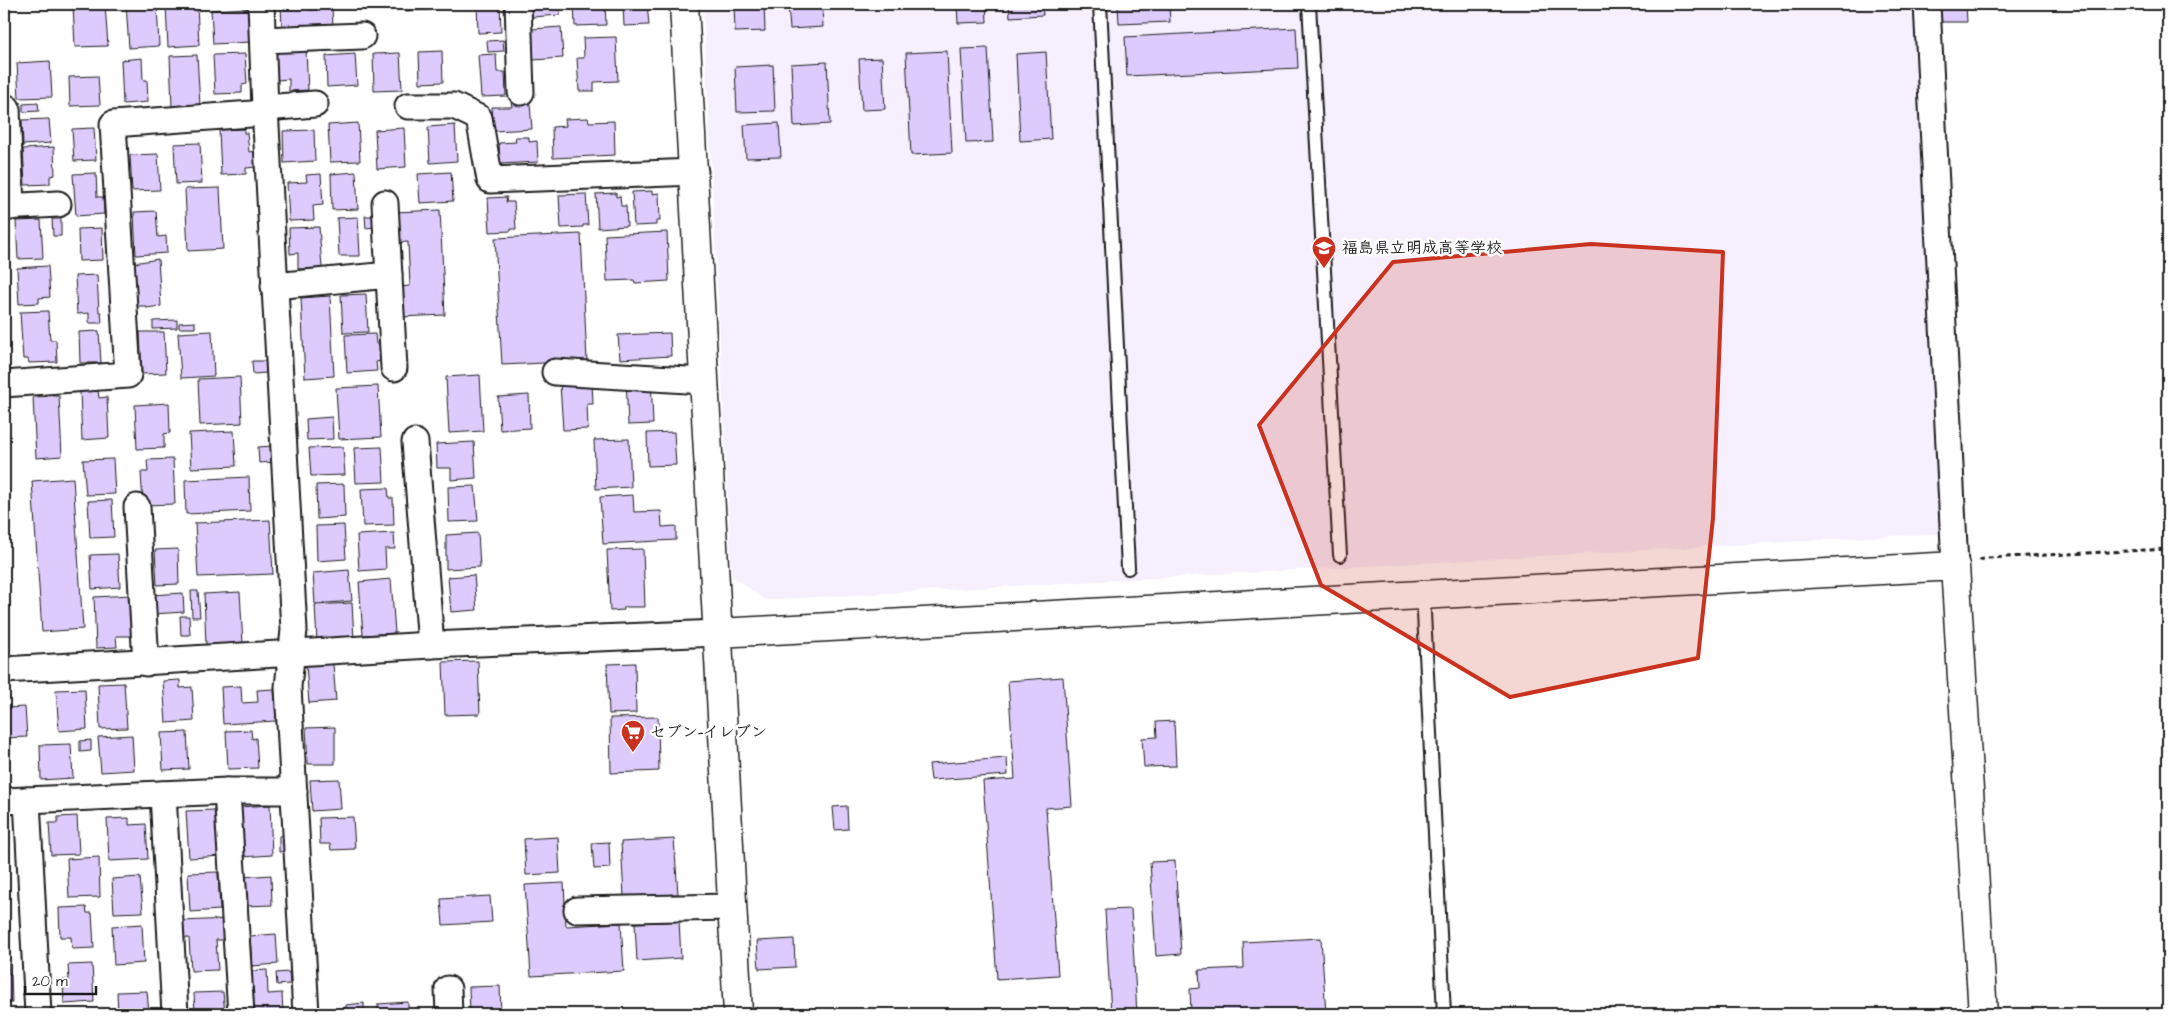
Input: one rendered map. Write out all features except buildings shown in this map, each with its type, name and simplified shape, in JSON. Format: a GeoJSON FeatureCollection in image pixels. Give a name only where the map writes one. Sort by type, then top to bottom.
{"type":"FeatureCollection","features":[{"type":"Feature","properties":{"kind":"street"},"geometry":{"type":"LineString","coordinates":[[261,4],[274,286],[294,630],[288,687],[306,1014]]}},
{"type":"Feature","properties":{"kind":"street"},"geometry":{"type":"LineString","coordinates":[[518,4],[522,92]]}},
{"type":"Feature","properties":{"kind":"street"},"geometry":{"type":"LineString","coordinates":[[684,4],[738,1014]]}},
{"type":"Feature","properties":{"kind":"street"},"geometry":{"type":"LineString","coordinates":[[1927,4],[1955,566],[1982,1014]]}},
{"type":"Feature","properties":{"kind":"street"},"geometry":{"type":"LineString","coordinates":[[263,40],[362,36]]}},
{"type":"Feature","properties":{"kind":"street"},"geometry":{"type":"LineString","coordinates":[[4,384],[128,375],[113,124],[265,111],[315,104]]}},
{"type":"Feature","properties":{"kind":"street"},"geometry":{"type":"LineString","coordinates":[[408,106],[454,106],[479,118],[490,180],[694,172]]}},
{"type":"Feature","properties":{"kind":"street"},"geometry":{"type":"LineString","coordinates":[[7,108],[7,207],[58,204]]}},
{"type":"Feature","properties":{"kind":"street"},"geometry":{"type":"LineString","coordinates":[[385,203],[394,368]]}},
{"type":"Feature","properties":{"kind":"street"},"geometry":{"type":"LineString","coordinates":[[274,286],[389,276]]}},
{"type":"Feature","properties":{"kind":"street"},"geometry":{"type":"LineString","coordinates":[[556,372],[704,381]]}},
{"type":"Feature","properties":{"kind":"street"},"geometry":{"type":"LineString","coordinates":[[415,442],[431,645]]}},
{"type":"Feature","properties":{"kind":"street"},"geometry":{"type":"LineString","coordinates":[[137,507],[146,663]]}},
{"type":"Feature","properties":{"kind":"street"},"geometry":{"type":"LineString","coordinates":[[4,670],[292,655],[431,645],[718,633],[1955,566]]}},
{"type":"Feature","properties":{"kind":"street"},"geometry":{"type":"LineString","coordinates":[[38,1014],[15,800],[227,791],[294,791]]}},
{"type":"Feature","properties":{"kind":"street"},"geometry":{"type":"LineString","coordinates":[[227,791],[241,1014]]}},
{"type":"Feature","properties":{"kind":"street"},"geometry":{"type":"LineString","coordinates":[[163,794],[175,1014]]}},
{"type":"Feature","properties":{"kind":"street"},"geometry":{"type":"LineString","coordinates":[[577,910],[731,907]]}},
{"type":"Feature","properties":{"kind":"street"},"geometry":{"type":"LineString","coordinates":[[448,989],[450,1014]]}},
{"type":"Feature","properties":{"kind":"lane"},"geometry":{"type":"LineString","coordinates":[[1100,4],[1128,568]]}},
{"type":"Feature","properties":{"kind":"lane"},"geometry":{"type":"LineString","coordinates":[[1309,4],[1340,555]]}},
{"type":"Feature","properties":{"kind":"lane"},"geometry":{"type":"LineString","coordinates":[[1423,594],[1444,1014]]}},
{"type":"Feature","properties":{"kind":"path"},"geometry":{"type":"LineString","coordinates":[[1955,566],[1987,558],[2168,549]]}},
{"type":"Feature","properties":{"kind":"highlighted area"},"geometry":{"type":"Polygon","coordinates":[[[1591,244],[1723,252],[1713,518],[1698,658],[1510,697],[1321,585],[1259,425],[1393,262],[1591,244]]]}},
{"type":"Feature","properties":{"kind":"shaded area","name":"福島県立明成高等学校"},"geometry":{"type":"Polygon","coordinates":[[[703,4],[1915,4],[1946,533],[765,600],[732,576],[703,4]]]}},
{"type":"Feature","properties":{"kind":"place","name":"福島県立明成高等学校"},"geometry":{"type":"Point","coordinates":[1324,269]}},
{"type":"Feature","properties":{"kind":"place","name":"セブン-イレブン"},"geometry":{"type":"Point","coordinates":[633,753]}}]}
